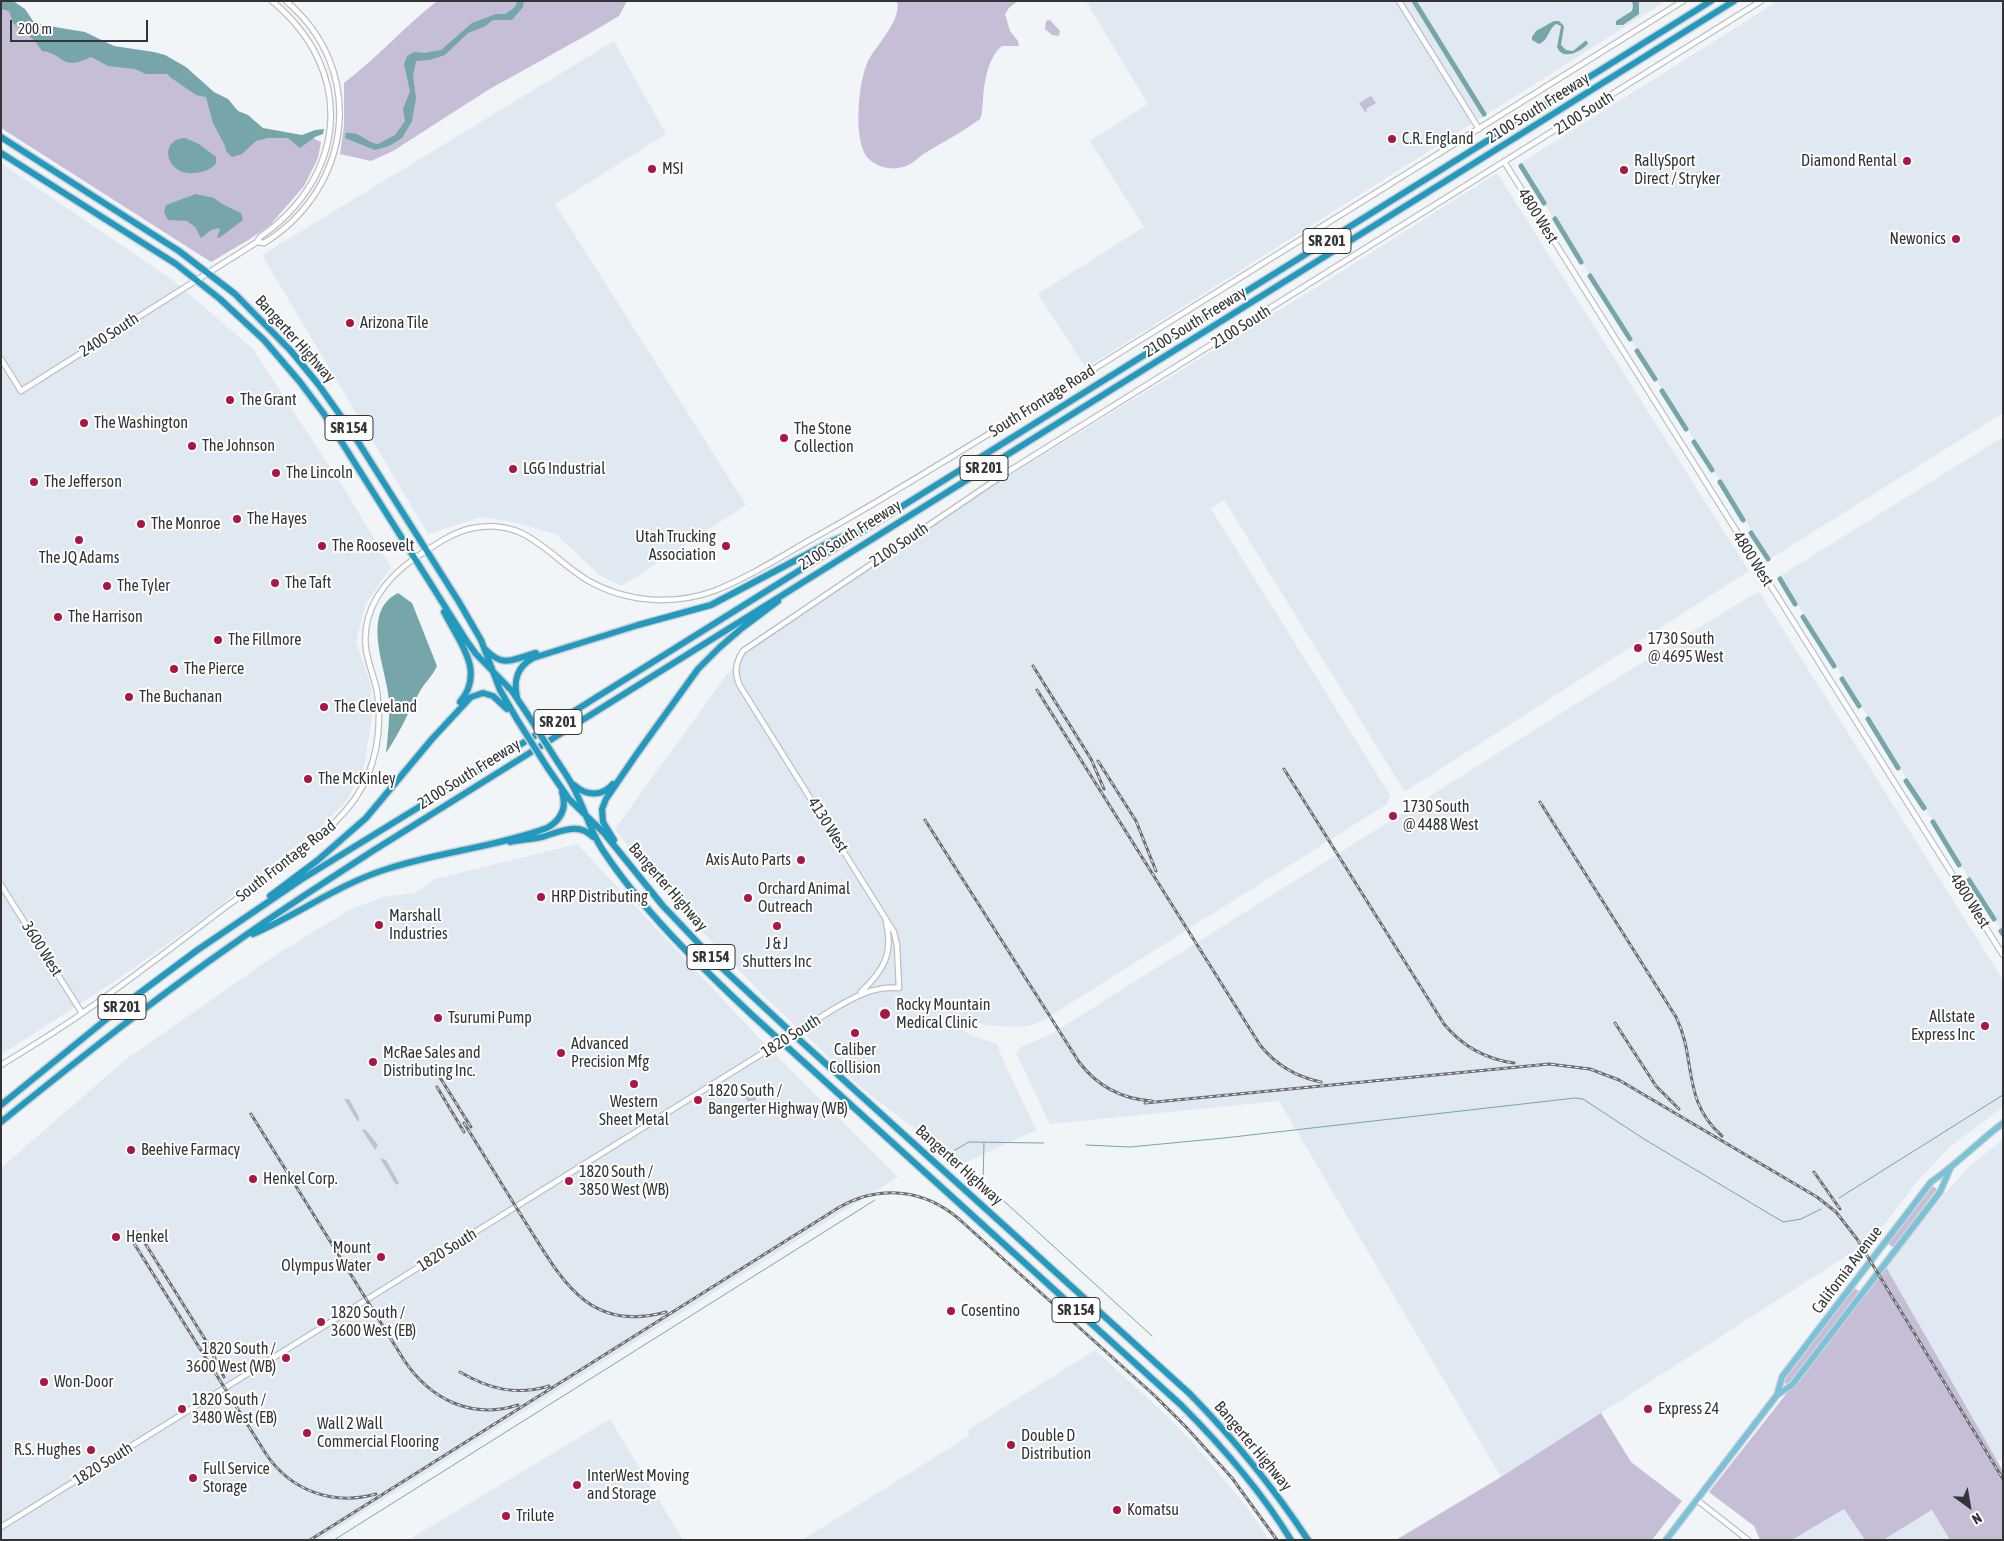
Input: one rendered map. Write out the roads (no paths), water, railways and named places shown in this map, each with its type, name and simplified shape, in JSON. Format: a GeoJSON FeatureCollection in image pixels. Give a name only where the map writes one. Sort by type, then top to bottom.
{"type":"FeatureCollection","features":[{"type":"Feature","properties":{"kind":"highway","name":"2100 South Freeway"},"geometry":{"type":"LineString","coordinates":[[1,1104],[125,1004],[248,915],[1711,1]]}},
{"type":"Feature","properties":{"kind":"highway","name":"2100 South Freeway"},"geometry":{"type":"LineString","coordinates":[[1,1122],[121,1026],[238,940],[380,846],[1734,1]]}},
{"type":"Feature","properties":{"kind":"highway","name":"Bangerter Highway"},"geometry":{"type":"LineString","coordinates":[[1,137],[179,251],[257,315],[303,364],[350,429],[466,614],[484,648],[500,690],[560,788],[606,836],[678,923],[720,966],[1190,1394],[1249,1459],[1308,1540]]}},
{"type":"Feature","properties":{"kind":"highway","name":"Bangerter Highway"},"geometry":{"type":"LineString","coordinates":[[1,153],[157,252],[197,280],[247,323],[300,382],[340,440],[424,576],[471,647],[518,698],[571,782],[598,842],[632,889],[675,938],[723,988],[1181,1405],[1241,1471],[1291,1540]]}},
{"type":"Feature","properties":{"kind":"highway"},"geometry":{"type":"LineString","coordinates":[[624,859],[604,822],[602,809],[606,799],[636,755],[698,669],[720,647],[777,602],[890,526]]}},
{"type":"Feature","properties":{"kind":"highway"},"geometry":{"type":"LineString","coordinates":[[518,698],[517,676],[527,662],[536,657],[638,625],[711,605],[830,542],[867,528]]}},
{"type":"Feature","properties":{"kind":"highway"},"geometry":{"type":"LineString","coordinates":[[424,576],[467,657],[472,672],[472,682],[467,693],[437,729],[432,739]]}},
{"type":"Feature","properties":{"kind":"highway"},"geometry":{"type":"LineString","coordinates":[[484,648],[495,658],[509,661],[613,634]]}},
{"type":"Feature","properties":{"kind":"highway"},"geometry":{"type":"LineString","coordinates":[[248,915],[287,881],[318,860],[346,837],[366,818],[466,701],[479,694],[488,694],[496,698],[518,721]]}},
{"type":"Feature","properties":{"kind":"highway"},"geometry":{"type":"LineString","coordinates":[[571,782],[587,793],[604,791],[611,786],[636,755]]}},
{"type":"Feature","properties":{"kind":"highway"},"geometry":{"type":"LineString","coordinates":[[238,940],[268,927],[336,890],[372,874],[403,864],[482,846],[544,829],[554,823],[561,815],[564,806],[560,788]]}},
{"type":"Feature","properties":{"kind":"highway"},"geometry":{"type":"LineString","coordinates":[[482,846],[537,838],[571,828],[587,832],[598,842]]}},
{"type":"Feature","properties":{"kind":"main road","name":"California Avenue"},"geometry":{"type":"LineString","coordinates":[[1777,1395],[1782,1377],[1931,1182],[1950,1169],[2003,1123]]}},
{"type":"Feature","properties":{"kind":"main road","name":"California Avenue"},"geometry":{"type":"LineString","coordinates":[[1666,1540],[1777,1395],[1792,1385],[1940,1192],[1950,1169]]}},
{"type":"Feature","properties":{"kind":"street"},"geometry":{"type":"LineString","coordinates":[[272,1],[300,28],[316,53],[330,100],[330,123],[324,154],[309,188],[292,210],[260,237],[258,242],[264,243],[280,232],[309,203],[330,166],[338,133],[339,99],[329,60],[313,30],[286,1]]}},
{"type":"Feature","properties":{"kind":"street"},"geometry":{"type":"LineString","coordinates":[[1399,1],[1479,129]]}},
{"type":"Feature","properties":{"kind":"street","name":"South Frontage Road"},"geometry":{"type":"LineString","coordinates":[[1,1065],[82,1013],[330,829],[352,803],[366,779],[374,757],[378,735],[377,690],[366,650],[366,632],[370,613],[381,588],[392,576],[414,559],[462,531],[479,527],[498,527],[537,540],[580,575],[612,592],[651,600],[670,600],[711,592],[730,584],[901,488],[1683,1]]}},
{"type":"Feature","properties":{"kind":"street","name":"2100 South"},"geometry":{"type":"LineString","coordinates":[[735,669],[739,656],[749,646],[1006,473],[1505,163],[1761,1]]}},
{"type":"Feature","properties":{"kind":"street","name":"4800 West"},"geometry":{"type":"LineString","coordinates":[[1505,163],[2003,955]]}},
{"type":"Feature","properties":{"kind":"street","name":"2400 South"},"geometry":{"type":"LineString","coordinates":[[1,359],[21,391],[258,242]]}},
{"type":"Feature","properties":{"kind":"street","name":"4130 West"},"geometry":{"type":"LineString","coordinates":[[735,669],[740,686],[894,932],[898,945],[899,988]]}},
{"type":"Feature","properties":{"kind":"street","name":"3600 West"},"geometry":{"type":"LineString","coordinates":[[1,885],[82,1013]]}},
{"type":"Feature","properties":{"kind":"street"},"geometry":{"type":"LineString","coordinates":[[858,995],[875,978],[885,963],[889,940],[884,914]]}},
{"type":"Feature","properties":{"kind":"street","name":"1820 South"},"geometry":{"type":"LineString","coordinates":[[1,1528],[793,1034],[858,995],[877,988],[899,988]]}},
{"type":"Feature","properties":{"kind":"street"},"geometry":{"type":"LineString","coordinates":[[1697,1500],[1748,1540]]}},
{"type":"Feature","properties":{"kind":"water"},"geometry":{"type":"Polygon","coordinates":[[[1,1],[13,1],[25,9],[33,21],[43,25],[85,32],[114,46],[165,55],[186,67],[214,92],[228,99],[238,111],[248,115],[263,128],[302,135],[324,129],[323,134],[315,137],[300,148],[288,138],[268,138],[256,141],[242,154],[232,157],[226,151],[213,123],[206,97],[196,95],[168,74],[146,74],[135,69],[108,66],[91,57],[74,63],[68,62],[42,51],[35,41],[13,23],[9,11],[1,9],[1,1]]]}},
{"type":"Feature","properties":{"kind":"water"},"geometry":{"type":"Polygon","coordinates":[[[518,1],[524,1],[523,7],[512,20],[493,20],[484,27],[468,33],[445,55],[429,60],[416,61],[413,76],[416,98],[412,121],[402,138],[389,146],[375,150],[345,138],[346,133],[352,133],[378,144],[395,135],[405,121],[403,109],[410,91],[404,64],[407,56],[414,52],[424,53],[441,50],[472,23],[496,14],[505,14],[514,8],[518,1]]]}},
{"type":"Feature","properties":{"kind":"water"},"geometry":{"type":"Polygon","coordinates":[[[1632,1],[1639,1],[1639,14],[1623,25],[1616,25],[1616,21],[1632,11],[1632,1]]]}},
{"type":"Feature","properties":{"kind":"water"},"geometry":{"type":"Polygon","coordinates":[[[1554,21],[1559,21],[1564,26],[1561,45],[1566,50],[1573,51],[1585,41],[1588,44],[1572,54],[1563,54],[1557,47],[1561,26],[1556,24],[1547,37],[1539,44],[1532,40],[1536,31],[1554,21]]]}},
{"type":"Feature","properties":{"kind":"water"},"geometry":{"type":"Polygon","coordinates":[[[185,138],[199,144],[216,157],[216,163],[209,169],[198,173],[186,173],[172,165],[169,160],[169,149],[174,141],[185,138]]]}},
{"type":"Feature","properties":{"kind":"water"},"geometry":{"type":"Polygon","coordinates":[[[196,194],[214,198],[241,213],[243,220],[219,238],[217,237],[219,228],[211,230],[201,238],[195,227],[187,221],[168,220],[164,212],[166,205],[196,194]]]}},
{"type":"Feature","properties":{"kind":"water"},"geometry":{"type":"Polygon","coordinates":[[[398,593],[412,603],[437,666],[421,689],[386,753],[389,699],[378,641],[378,626],[380,613],[387,602],[398,593]]]}},
{"type":"Feature","properties":{"kind":"waterway"},"geometry":{"type":"LineString","coordinates":[[1414,1],[1484,114]]}},
{"type":"Feature","properties":{"kind":"waterway"},"geometry":{"type":"LineString","coordinates":[[1521,166],[1544,203]]}},
{"type":"Feature","properties":{"kind":"waterway"},"geometry":{"type":"LineString","coordinates":[[1555,219],[1581,262]]}},
{"type":"Feature","properties":{"kind":"waterway"},"geometry":{"type":"LineString","coordinates":[[1590,276],[1630,339]]}},
{"type":"Feature","properties":{"kind":"waterway"},"geometry":{"type":"LineString","coordinates":[[1637,351],[1655,379]]}},
{"type":"Feature","properties":{"kind":"waterway"},"geometry":{"type":"LineString","coordinates":[[1662,391],[1686,429]]}},
{"type":"Feature","properties":{"kind":"waterway"},"geometry":{"type":"LineString","coordinates":[[1694,442],[1712,470]]}},
{"type":"Feature","properties":{"kind":"waterway"},"geometry":{"type":"LineString","coordinates":[[1720,482],[1743,520]]}},
{"type":"Feature","properties":{"kind":"waterway"},"geometry":{"type":"LineString","coordinates":[[1751,533],[1768,559]]}},
{"type":"Feature","properties":{"kind":"waterway"},"geometry":{"type":"LineString","coordinates":[[1780,579],[1795,604]]}},
{"type":"Feature","properties":{"kind":"waterway"},"geometry":{"type":"LineString","coordinates":[[1803,617],[1834,666]]}},
{"type":"Feature","properties":{"kind":"waterway"},"geometry":{"type":"LineString","coordinates":[[1842,679],[1859,706]]}},
{"type":"Feature","properties":{"kind":"waterway"},"geometry":{"type":"LineString","coordinates":[[1868,719],[1898,768]]}},
{"type":"Feature","properties":{"kind":"waterway"},"geometry":{"type":"LineString","coordinates":[[1906,781],[1924,808]]}},
{"type":"Feature","properties":{"kind":"waterway"},"geometry":{"type":"LineString","coordinates":[[1933,822],[1959,865]]}},
{"type":"Feature","properties":{"kind":"waterway"},"geometry":{"type":"LineString","coordinates":[[1969,880],[1994,919]]}},
{"type":"Feature","properties":{"kind":"waterway"},"geometry":{"type":"LineString","coordinates":[[1839,1198],[2003,1095]]}},
{"type":"Feature","properties":{"kind":"waterway"},"geometry":{"type":"LineString","coordinates":[[1086,1145],[1130,1147],[1224,1138],[1575,1098],[1583,1099],[1644,1139],[1783,1222],[1801,1219],[1821,1209]]}},
{"type":"Feature","properties":{"kind":"waterway"},"geometry":{"type":"LineString","coordinates":[[948,1154],[969,1142],[1044,1143]]}},
{"type":"Feature","properties":{"kind":"waterway"},"geometry":{"type":"LineString","coordinates":[[984,1143],[983,1182],[1152,1336]]}},
{"type":"Feature","properties":{"kind":"waterway"},"geometry":{"type":"LineString","coordinates":[[334,1540],[875,1200]]}},
{"type":"Feature","properties":{"kind":"railway"},"geometry":{"type":"LineString","coordinates":[[1033,666],[1091,759],[1104,789]]}},
{"type":"Feature","properties":{"kind":"railway"},"geometry":{"type":"LineString","coordinates":[[1037,690],[1260,1045],[1273,1059],[1287,1069],[1303,1077],[1321,1082]]}},
{"type":"Feature","properties":{"kind":"railway"},"geometry":{"type":"LineString","coordinates":[[1098,761],[1136,821],[1156,871]]}},
{"type":"Feature","properties":{"kind":"railway"},"geometry":{"type":"LineString","coordinates":[[1284,769],[1444,1024],[1466,1045],[1484,1055],[1514,1063]]}},
{"type":"Feature","properties":{"kind":"railway"},"geometry":{"type":"LineString","coordinates":[[1540,802],[1676,1017],[1686,1048],[1695,1094],[1700,1108],[1709,1122],[1722,1136]]}},
{"type":"Feature","properties":{"kind":"railway"},"geometry":{"type":"LineString","coordinates":[[925,820],[1079,1062],[1094,1078],[1111,1090],[1141,1100],[1152,1101]]}},
{"type":"Feature","properties":{"kind":"railway"},"geometry":{"type":"LineString","coordinates":[[1615,1023],[1656,1086],[1679,1109]]}},
{"type":"Feature","properties":{"kind":"railway"},"geometry":{"type":"LineString","coordinates":[[1145,1103],[1549,1064],[1590,1069],[1619,1080],[1817,1197],[1836,1212],[1857,1239],[2003,1479]]}},
{"type":"Feature","properties":{"kind":"railway"},"geometry":{"type":"LineString","coordinates":[[434,1068],[471,1127]]}},
{"type":"Feature","properties":{"kind":"railway"},"geometry":{"type":"LineString","coordinates":[[437,1087],[464,1132]]}},
{"type":"Feature","properties":{"kind":"railway"},"geometry":{"type":"LineString","coordinates":[[251,1114],[414,1374],[439,1395],[453,1403],[468,1408],[484,1410],[501,1409],[518,1405]]}},
{"type":"Feature","properties":{"kind":"railway"},"geometry":{"type":"LineString","coordinates":[[464,1123],[550,1261],[564,1280],[579,1295],[595,1307],[615,1315],[638,1317],[666,1312]]}},
{"type":"Feature","properties":{"kind":"railway"},"geometry":{"type":"LineString","coordinates":[[1814,1172],[1840,1209]]}},
{"type":"Feature","properties":{"kind":"railway"},"geometry":{"type":"LineString","coordinates":[[310,1540],[838,1208],[869,1195],[885,1193],[901,1193],[931,1201],[959,1219],[1154,1395],[1187,1428],[1232,1478],[1277,1540]]}},
{"type":"Feature","properties":{"kind":"railway"},"geometry":{"type":"LineString","coordinates":[[138,1232],[208,1344],[224,1377]]}},
{"type":"Feature","properties":{"kind":"railway"},"geometry":{"type":"LineString","coordinates":[[130,1237],[276,1467],[300,1486],[314,1492],[344,1498],[376,1494]]}},
{"type":"Feature","properties":{"kind":"railway"},"geometry":{"type":"LineString","coordinates":[[460,1372],[492,1387],[503,1389],[525,1390],[549,1386]]}},
{"type":"Feature","properties":{"kind":"place","name":"C.R. England"},"geometry":{"type":"Point","coordinates":[1392,139]}},
{"type":"Feature","properties":{"kind":"place","name":"Diamond Rental"},"geometry":{"type":"Point","coordinates":[1907,161]}},
{"type":"Feature","properties":{"kind":"place","name":"MSI"},"geometry":{"type":"Point","coordinates":[652,169]}},
{"type":"Feature","properties":{"kind":"place","name":"RallySport Direct / Stryker"},"geometry":{"type":"Point","coordinates":[1624,170]}},
{"type":"Feature","properties":{"kind":"place","name":"Newonics"},"geometry":{"type":"Point","coordinates":[1956,239]}},
{"type":"Feature","properties":{"kind":"place","name":"Arizona Tile"},"geometry":{"type":"Point","coordinates":[350,323]}},
{"type":"Feature","properties":{"kind":"place","name":"The Grant"},"geometry":{"type":"Point","coordinates":[230,400]}},
{"type":"Feature","properties":{"kind":"place","name":"The Washington"},"geometry":{"type":"Point","coordinates":[84,423]}},
{"type":"Feature","properties":{"kind":"place","name":"The Stone Collection"},"geometry":{"type":"Point","coordinates":[784,438]}},
{"type":"Feature","properties":{"kind":"place","name":"The Johnson"},"geometry":{"type":"Point","coordinates":[192,446]}},
{"type":"Feature","properties":{"kind":"place","name":"LGG Industrial"},"geometry":{"type":"Point","coordinates":[513,469]}},
{"type":"Feature","properties":{"kind":"place","name":"The Lincoln"},"geometry":{"type":"Point","coordinates":[276,473]}},
{"type":"Feature","properties":{"kind":"place","name":"The Jefferson"},"geometry":{"type":"Point","coordinates":[34,482]}},
{"type":"Feature","properties":{"kind":"place","name":"The Hayes"},"geometry":{"type":"Point","coordinates":[237,519]}},
{"type":"Feature","properties":{"kind":"place","name":"The Monroe"},"geometry":{"type":"Point","coordinates":[141,524]}},
{"type":"Feature","properties":{"kind":"place","name":"The JQ Adams"},"geometry":{"type":"Point","coordinates":[79,540]}},
{"type":"Feature","properties":{"kind":"place","name":"The Roosevelt"},"geometry":{"type":"Point","coordinates":[322,546]}},
{"type":"Feature","properties":{"kind":"place","name":"Utah Trucking Association"},"geometry":{"type":"Point","coordinates":[726,546]}},
{"type":"Feature","properties":{"kind":"place","name":"The Taft"},"geometry":{"type":"Point","coordinates":[275,583]}},
{"type":"Feature","properties":{"kind":"place","name":"The Tyler"},"geometry":{"type":"Point","coordinates":[107,586]}},
{"type":"Feature","properties":{"kind":"place","name":"The Harrison"},"geometry":{"type":"Point","coordinates":[58,617]}},
{"type":"Feature","properties":{"kind":"place","name":"The Fillmore"},"geometry":{"type":"Point","coordinates":[218,640]}},
{"type":"Feature","properties":{"kind":"place","name":"1730 South @ 4695 West"},"geometry":{"type":"Point","coordinates":[1638,648]}},
{"type":"Feature","properties":{"kind":"place","name":"The Pierce"},"geometry":{"type":"Point","coordinates":[174,669]}},
{"type":"Feature","properties":{"kind":"place","name":"The Buchanan"},"geometry":{"type":"Point","coordinates":[129,697]}},
{"type":"Feature","properties":{"kind":"place","name":"The Cleveland"},"geometry":{"type":"Point","coordinates":[324,707]}},
{"type":"Feature","properties":{"kind":"place","name":"The McKinley"},"geometry":{"type":"Point","coordinates":[308,779]}},
{"type":"Feature","properties":{"kind":"place","name":"1730 South @ 4488 West"},"geometry":{"type":"Point","coordinates":[1393,816]}},
{"type":"Feature","properties":{"kind":"place","name":"Axis Auto Parts"},"geometry":{"type":"Point","coordinates":[801,860]}},
{"type":"Feature","properties":{"kind":"place","name":"HRP Distributing"},"geometry":{"type":"Point","coordinates":[541,897]}},
{"type":"Feature","properties":{"kind":"place","name":"Orchard Animal Outreach"},"geometry":{"type":"Point","coordinates":[748,898]}},
{"type":"Feature","properties":{"kind":"place","name":"Marshall Industries"},"geometry":{"type":"Point","coordinates":[379,925]}},
{"type":"Feature","properties":{"kind":"place","name":"J & J Shutters Inc"},"geometry":{"type":"Point","coordinates":[777,926]}},
{"type":"Feature","properties":{"kind":"place","name":"Rocky Mountain Medical Clinic"},"geometry":{"type":"Point","coordinates":[885,1014]}},
{"type":"Feature","properties":{"kind":"place","name":"Tsurumi Pump"},"geometry":{"type":"Point","coordinates":[438,1018]}},
{"type":"Feature","properties":{"kind":"place","name":"Allstate Express Inc"},"geometry":{"type":"Point","coordinates":[1985,1026]}},
{"type":"Feature","properties":{"kind":"place","name":"Caliber Collision"},"geometry":{"type":"Point","coordinates":[855,1033]}},
{"type":"Feature","properties":{"kind":"place","name":"Advanced Precision Mfg"},"geometry":{"type":"Point","coordinates":[561,1053]}},
{"type":"Feature","properties":{"kind":"place","name":"McRae Sales and Distributing Inc."},"geometry":{"type":"Point","coordinates":[373,1062]}},
{"type":"Feature","properties":{"kind":"place","name":"Western Sheet Metal"},"geometry":{"type":"Point","coordinates":[634,1084]}},
{"type":"Feature","properties":{"kind":"place","name":"1820 South / Bangerter Highway (WB)"},"geometry":{"type":"Point","coordinates":[698,1100]}},
{"type":"Feature","properties":{"kind":"place","name":"Beehive Farmacy"},"geometry":{"type":"Point","coordinates":[131,1150]}},
{"type":"Feature","properties":{"kind":"place","name":"Henkel Corp."},"geometry":{"type":"Point","coordinates":[253,1179]}},
{"type":"Feature","properties":{"kind":"place","name":"1820 South / 3850 West (WB)"},"geometry":{"type":"Point","coordinates":[569,1181]}},
{"type":"Feature","properties":{"kind":"place","name":"Henkel"},"geometry":{"type":"Point","coordinates":[116,1237]}},
{"type":"Feature","properties":{"kind":"place","name":"Mount Olympus Water"},"geometry":{"type":"Point","coordinates":[381,1257]}},
{"type":"Feature","properties":{"kind":"place","name":"Cosentino"},"geometry":{"type":"Point","coordinates":[951,1311]}},
{"type":"Feature","properties":{"kind":"place","name":"1820 South / 3600 West (EB)"},"geometry":{"type":"Point","coordinates":[321,1322]}},
{"type":"Feature","properties":{"kind":"place","name":"1820 South / 3600 West (WB)"},"geometry":{"type":"Point","coordinates":[286,1358]}},
{"type":"Feature","properties":{"kind":"place","name":"Won-Door"},"geometry":{"type":"Point","coordinates":[44,1382]}},
{"type":"Feature","properties":{"kind":"place","name":"1820 South / 3480 West (EB)"},"geometry":{"type":"Point","coordinates":[182,1409]}},
{"type":"Feature","properties":{"kind":"place","name":"Express 24"},"geometry":{"type":"Point","coordinates":[1648,1409]}},
{"type":"Feature","properties":{"kind":"place","name":"Wall 2 Wall Commercial Flooring"},"geometry":{"type":"Point","coordinates":[307,1433]}},
{"type":"Feature","properties":{"kind":"place","name":"Double D Distribution"},"geometry":{"type":"Point","coordinates":[1011,1445]}},
{"type":"Feature","properties":{"kind":"place","name":"R.S. Hughes"},"geometry":{"type":"Point","coordinates":[91,1450]}},
{"type":"Feature","properties":{"kind":"place","name":"Full Service Storage"},"geometry":{"type":"Point","coordinates":[193,1478]}},
{"type":"Feature","properties":{"kind":"place","name":"InterWest Moving and Storage"},"geometry":{"type":"Point","coordinates":[577,1485]}},
{"type":"Feature","properties":{"kind":"place","name":"Komatsu"},"geometry":{"type":"Point","coordinates":[1117,1510]}},
{"type":"Feature","properties":{"kind":"place","name":"Trilute"},"geometry":{"type":"Point","coordinates":[506,1516]}}]}
